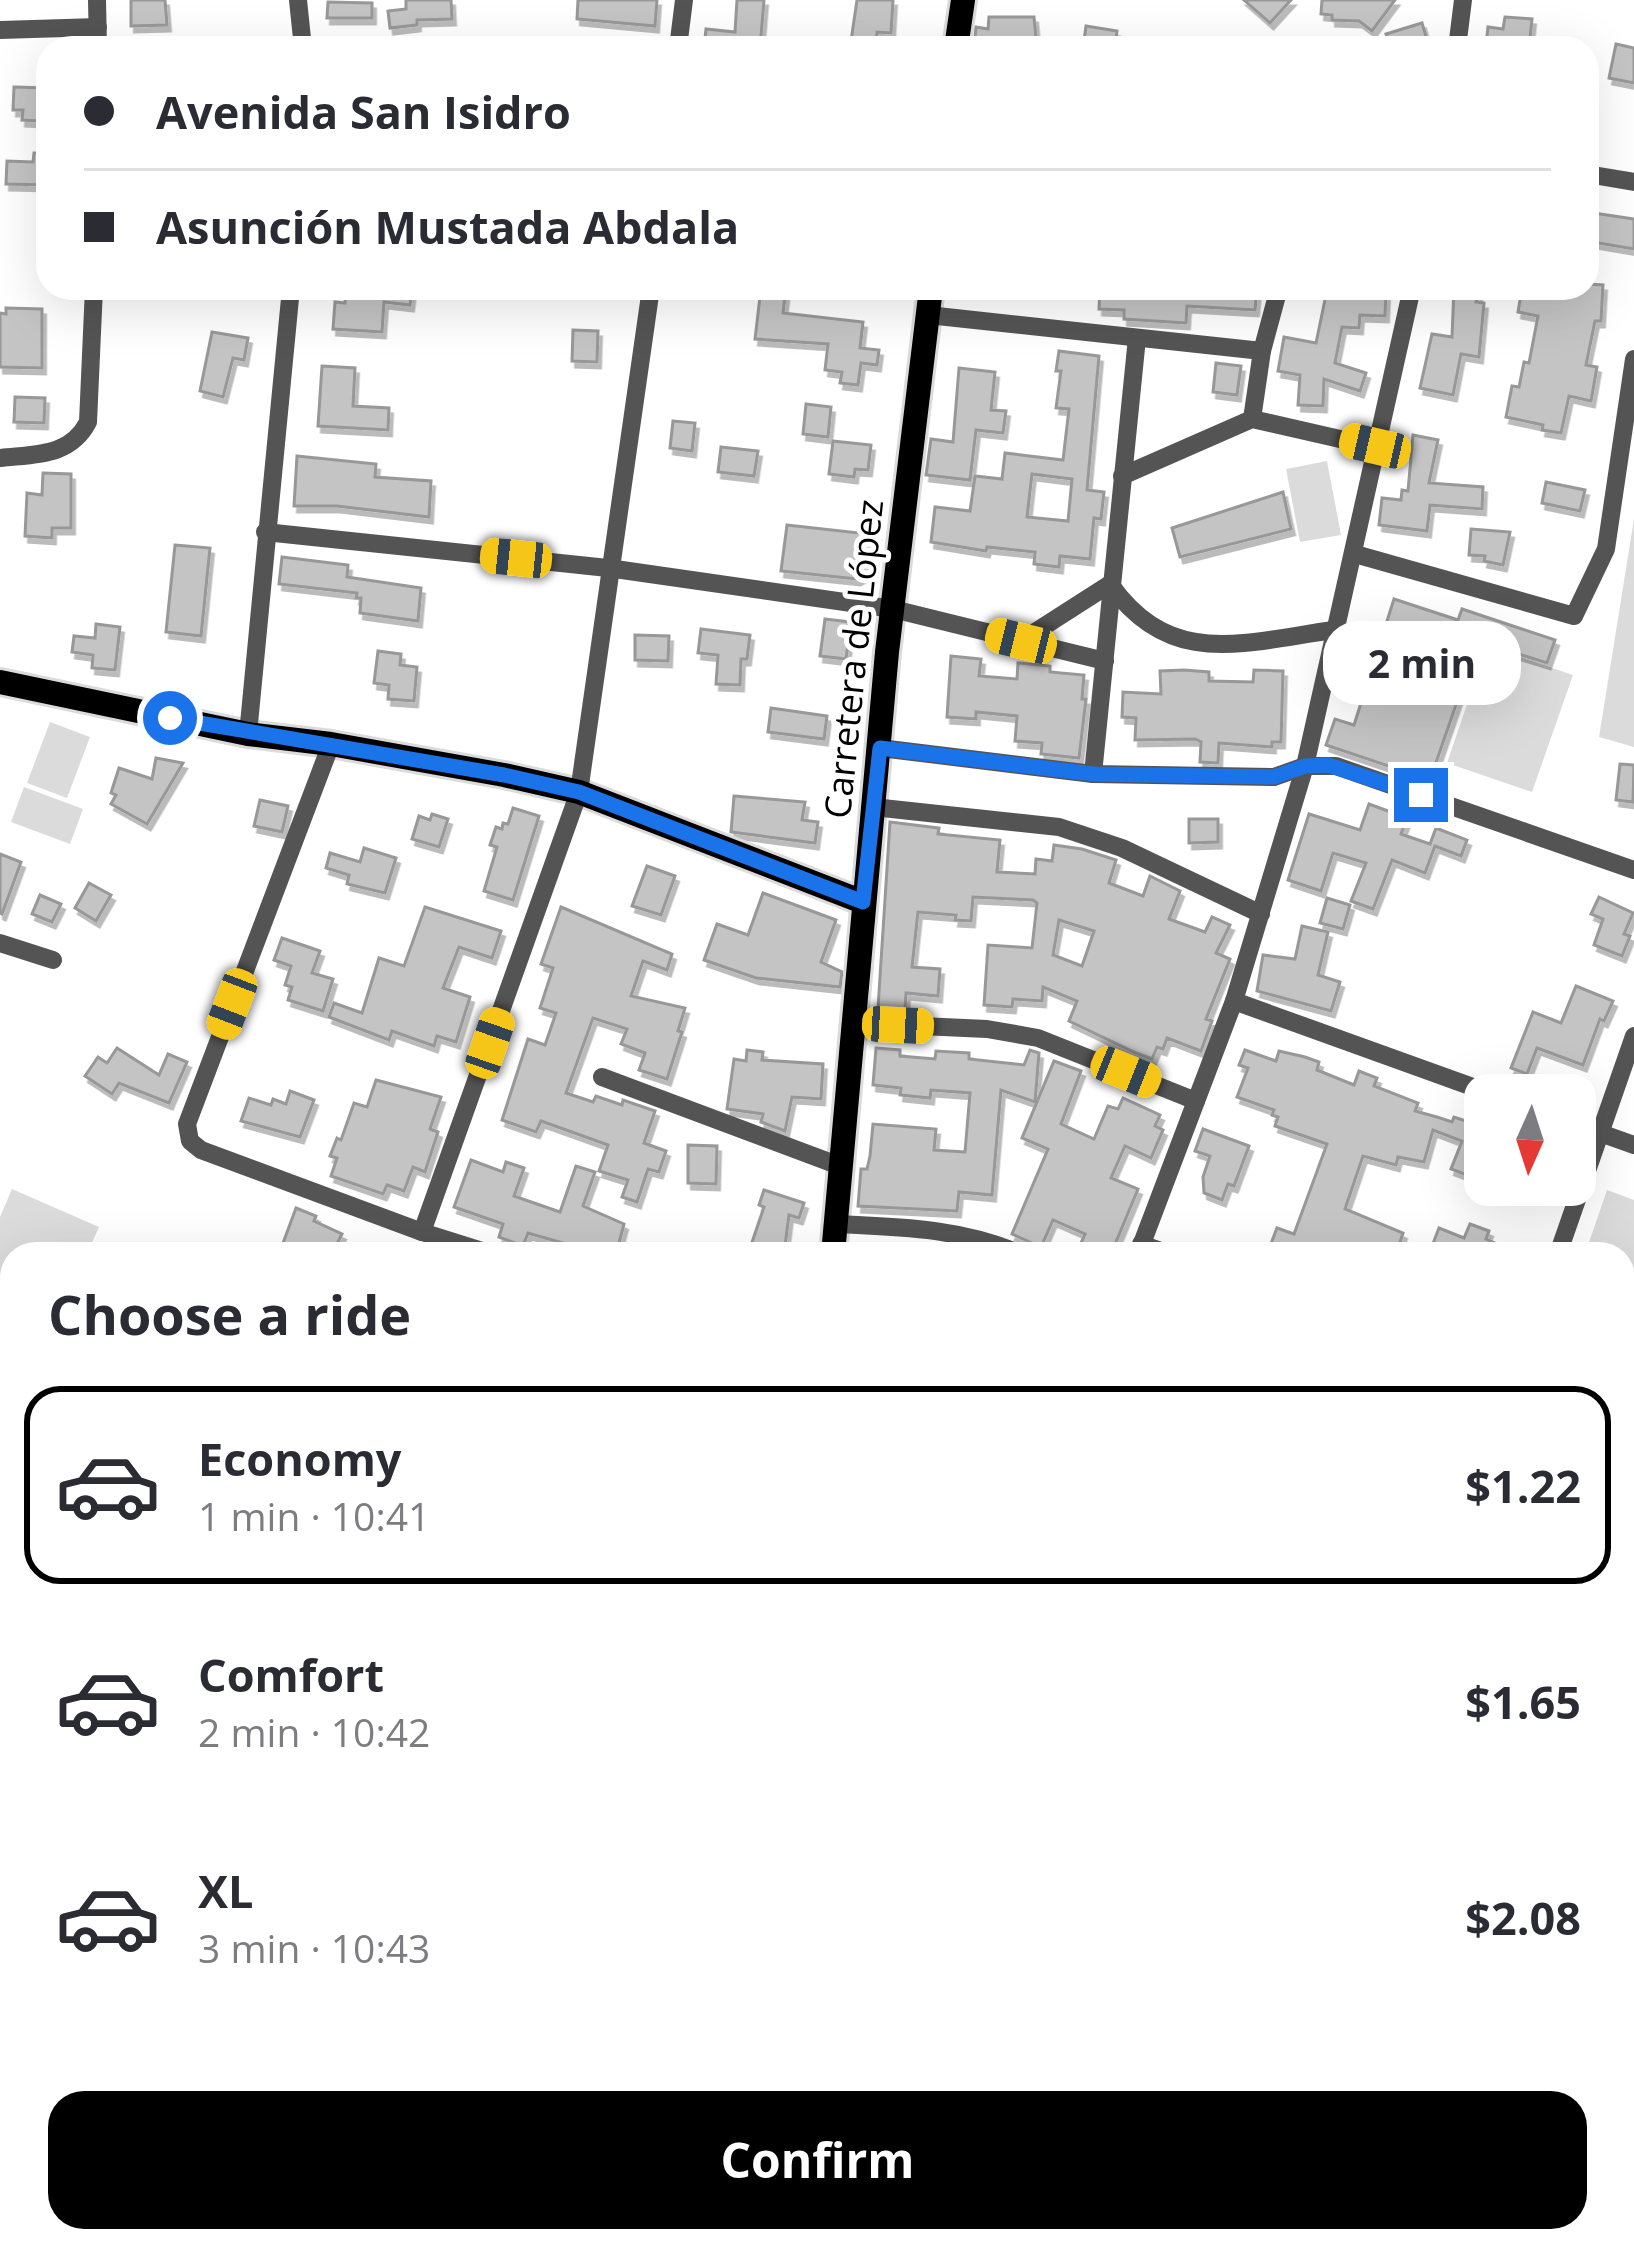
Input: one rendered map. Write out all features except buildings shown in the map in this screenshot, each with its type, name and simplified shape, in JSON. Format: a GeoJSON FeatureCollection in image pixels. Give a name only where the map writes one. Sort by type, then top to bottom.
{"type":"FeatureCollection","features":[{"type":"Feature","properties":{"kind":"main road"},"geometry":{"type":"LineString","coordinates":[[958,36],[963,0]]}},
{"type":"Feature","properties":{"kind":"main road","name":"Carretera de López"},"geometry":{"type":"LineString","coordinates":[[834,1242],[863,902],[930,300]]}},
{"type":"Feature","properties":{"kind":"main road"},"geometry":{"type":"LineString","coordinates":[[0,682],[248,734],[331,744],[579,792],[863,902]]}},
{"type":"Feature","properties":{"kind":"street"},"geometry":{"type":"LineString","coordinates":[[97,0],[98,36]]}},
{"type":"Feature","properties":{"kind":"street"},"geometry":{"type":"LineString","coordinates":[[298,0],[302,36]]}},
{"type":"Feature","properties":{"kind":"street"},"geometry":{"type":"LineString","coordinates":[[680,36],[684,0]]}},
{"type":"Feature","properties":{"kind":"street"},"geometry":{"type":"LineString","coordinates":[[1458,36],[1463,0]]}},
{"type":"Feature","properties":{"kind":"street"},"geometry":{"type":"LineString","coordinates":[[0,30],[98,27]]}},
{"type":"Feature","properties":{"kind":"street"},"geometry":{"type":"LineString","coordinates":[[1599,176],[1634,182]]}},
{"type":"Feature","properties":{"kind":"street"},"geometry":{"type":"LineString","coordinates":[[0,458],[64,450],[81,435],[88,422],[93,300]]}},
{"type":"Feature","properties":{"kind":"street"},"geometry":{"type":"LineString","coordinates":[[248,734],[290,300]]}},
{"type":"Feature","properties":{"kind":"street"},"geometry":{"type":"LineString","coordinates":[[422,1232],[579,792],[649,300]]}},
{"type":"Feature","properties":{"kind":"street"},"geometry":{"type":"LineString","coordinates":[[1252,418],[1276,300]]}},
{"type":"Feature","properties":{"kind":"street"},"geometry":{"type":"LineString","coordinates":[[1142,1242],[1234,1001],[1305,766],[1409,300]]}},
{"type":"Feature","properties":{"kind":"street"},"geometry":{"type":"LineString","coordinates":[[928,315],[1262,351]]}},
{"type":"Feature","properties":{"kind":"street"},"geometry":{"type":"LineString","coordinates":[[1093,774],[1138,338]]}},
{"type":"Feature","properties":{"kind":"street"},"geometry":{"type":"LineString","coordinates":[[1354,554],[1574,616],[1606,549],[1634,359]]}},
{"type":"Feature","properties":{"kind":"street"},"geometry":{"type":"LineString","coordinates":[[1122,476],[1252,418],[1375,446]]}},
{"type":"Feature","properties":{"kind":"street"},"geometry":{"type":"LineString","coordinates":[[265,532],[608,568],[893,609],[1105,661]]}},
{"type":"Feature","properties":{"kind":"street"},"geometry":{"type":"LineString","coordinates":[[1021,641],[1110,584]]}},
{"type":"Feature","properties":{"kind":"street"},"geometry":{"type":"LineString","coordinates":[[1110,584],[1147,625],[1181,641],[1235,643],[1334,630]]}},
{"type":"Feature","properties":{"kind":"street"},"geometry":{"type":"LineString","coordinates":[[331,744],[187,1124],[190,1141],[201,1150],[454,1242]]}},
{"type":"Feature","properties":{"kind":"street"},"geometry":{"type":"LineString","coordinates":[[880,748],[1093,774],[1274,777],[1305,766],[1336,766],[1634,870]]}},
{"type":"Feature","properties":{"kind":"street"},"geometry":{"type":"LineString","coordinates":[[873,807],[1059,827],[1123,848],[1261,914]]}},
{"type":"Feature","properties":{"kind":"street"},"geometry":{"type":"LineString","coordinates":[[0,943],[52,961]]}},
{"type":"Feature","properties":{"kind":"street"},"geometry":{"type":"LineString","coordinates":[[1234,1001],[1464,1084]]}},
{"type":"Feature","properties":{"kind":"street"},"geometry":{"type":"LineString","coordinates":[[854,1023],[987,1029],[1038,1037],[1196,1100]]}},
{"type":"Feature","properties":{"kind":"street"},"geometry":{"type":"LineString","coordinates":[[1562,1242],[1634,1036]]}},
{"type":"Feature","properties":{"kind":"street"},"geometry":{"type":"LineString","coordinates":[[602,1077],[840,1166]]}},
{"type":"Feature","properties":{"kind":"street"},"geometry":{"type":"LineString","coordinates":[[1596,1131],[1634,1145]]}},
{"type":"Feature","properties":{"kind":"street"},"geometry":{"type":"LineString","coordinates":[[835,1224],[945,1230],[990,1242]]}},
{"type":"Feature","properties":{"kind":"shaded area"},"geometry":{"type":"Polygon","coordinates":[[[1327,461],[1341,535],[1300,542],[1286,469],[1327,461]]]}},
{"type":"Feature","properties":{"kind":"shaded area"},"geometry":{"type":"Polygon","coordinates":[[[1634,519],[1634,747],[1599,737],[1634,519]]]}},
{"type":"Feature","properties":{"kind":"shaded area"},"geometry":{"type":"Polygon","coordinates":[[[1487,646],[1573,675],[1532,792],[1447,763],[1487,646]]]}},
{"type":"Feature","properties":{"kind":"shaded area"},"geometry":{"type":"Polygon","coordinates":[[[50,722],[90,737],[67,798],[27,783],[50,722]]]}},
{"type":"Feature","properties":{"kind":"shaded area"},"geometry":{"type":"Polygon","coordinates":[[[24,787],[83,809],[70,844],[11,822],[24,787]]]}},
{"type":"Feature","properties":{"kind":"shaded area"},"geometry":{"type":"Polygon","coordinates":[[[12,1189],[99,1227],[92,1242],[0,1242],[0,1217],[12,1189]]]}},
{"type":"Feature","properties":{"kind":"shaded area"},"geometry":{"type":"Polygon","coordinates":[[[1607,1190],[1634,1200],[1634,1242],[1589,1242],[1607,1190]]]}},
{"type":"Feature","properties":{"kind":"route"},"geometry":{"type":"LineString","coordinates":[[170,718],[579,792],[863,902],[880,748],[1093,774],[1274,777],[1305,766],[1328,765],[1421,795]]}}]}
